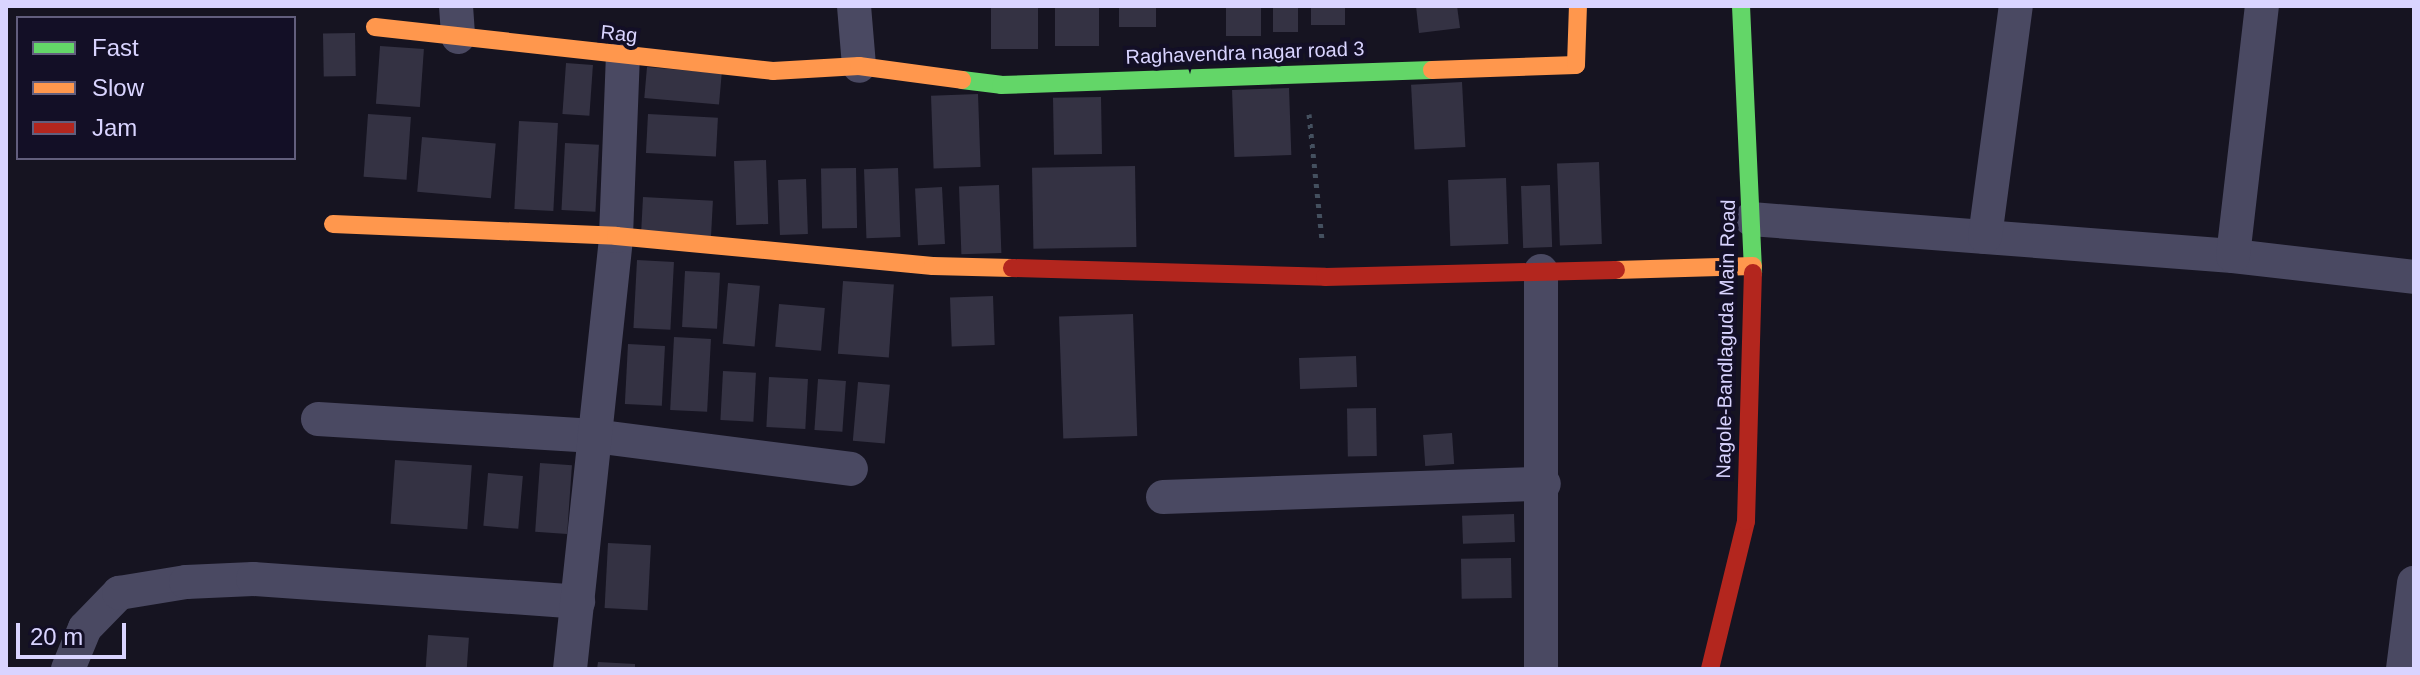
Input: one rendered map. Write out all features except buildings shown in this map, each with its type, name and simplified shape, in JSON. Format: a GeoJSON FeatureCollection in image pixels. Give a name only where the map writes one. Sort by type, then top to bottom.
{"type":"FeatureCollection","features":[{"type":"Feature","properties":{"kind":"street"},"geometry":{"type":"LineString","coordinates":[[854,6],[859,66]]}},
{"type":"Feature","properties":{"kind":"street","name":"Raghavendra nagar road 3"},"geometry":{"type":"LineString","coordinates":[[859,66],[1001,85],[1305,72],[1576,65],[1578,6]]}},
{"type":"Feature","properties":{"kind":"street","name":"Nagole-Bandlaguda Main Road"},"geometry":{"type":"LineString","coordinates":[[1710,669],[1746,521],[1753,266],[1741,6]]}},
{"type":"Feature","properties":{"kind":"street"},"geometry":{"type":"LineString","coordinates":[[1985,237],[2016,6]]}},
{"type":"Feature","properties":{"kind":"street"},"geometry":{"type":"LineString","coordinates":[[2233,256],[2262,6]]}},
{"type":"Feature","properties":{"kind":"street","name":"Rag"},"geometry":{"type":"LineString","coordinates":[[375,27],[457,22],[623,57],[773,71],[859,66]]}},
{"type":"Feature","properties":{"kind":"street"},"geometry":{"type":"LineString","coordinates":[[570,669],[616,236],[623,57]]}},
{"type":"Feature","properties":{"kind":"street"},"geometry":{"type":"LineString","coordinates":[[1751,219],[2233,256],[2414,277]]}},
{"type":"Feature","properties":{"kind":"street"},"geometry":{"type":"LineString","coordinates":[[333,224],[616,236],[933,266],[1325,277],[1753,266]]}},
{"type":"Feature","properties":{"kind":"street"},"geometry":{"type":"LineString","coordinates":[[1541,271],[1544,484],[1541,669]]}},
{"type":"Feature","properties":{"kind":"street"},"geometry":{"type":"LineString","coordinates":[[318,419],[594,436],[851,469]]}},
{"type":"Feature","properties":{"kind":"street"},"geometry":{"type":"LineString","coordinates":[[1163,497],[1544,484]]}},
{"type":"Feature","properties":{"kind":"street"},"geometry":{"type":"LineString","coordinates":[[68,669],[85,628],[119,593],[186,582],[253,579],[578,602]]}},
{"type":"Feature","properties":{"kind":"street"},"geometry":{"type":"LineString","coordinates":[[2403,669],[2414,583]]}},
{"type":"Feature","properties":{"kind":"path"},"geometry":{"type":"LineString","coordinates":[[1305,72],[1325,277]]}},
{"type":"Feature","properties":{"kind":"traffic: fast"},"geometry":{"type":"LineString","coordinates":[[1741,6],[1753,273]]}},
{"type":"Feature","properties":{"kind":"traffic: fast"},"geometry":{"type":"LineString","coordinates":[[962,80],[1001,85],[1432,70]]}},
{"type":"Feature","properties":{"kind":"traffic: slow"},"geometry":{"type":"LineString","coordinates":[[1432,70],[1576,65],[1578,6]]}},
{"type":"Feature","properties":{"kind":"traffic: slow"},"geometry":{"type":"LineString","coordinates":[[375,27],[773,71],[859,66],[962,80]]}},
{"type":"Feature","properties":{"kind":"traffic: slow"},"geometry":{"type":"LineString","coordinates":[[333,224],[616,236],[933,266],[1012,268]]}},
{"type":"Feature","properties":{"kind":"traffic: slow"},"geometry":{"type":"LineString","coordinates":[[1616,270],[1753,266]]}},
{"type":"Feature","properties":{"kind":"traffic: jam"},"geometry":{"type":"LineString","coordinates":[[1012,268],[1325,277],[1616,270]]}},
{"type":"Feature","properties":{"kind":"traffic: jam"},"geometry":{"type":"LineString","coordinates":[[1710,669],[1746,521],[1753,273]]}}]}
